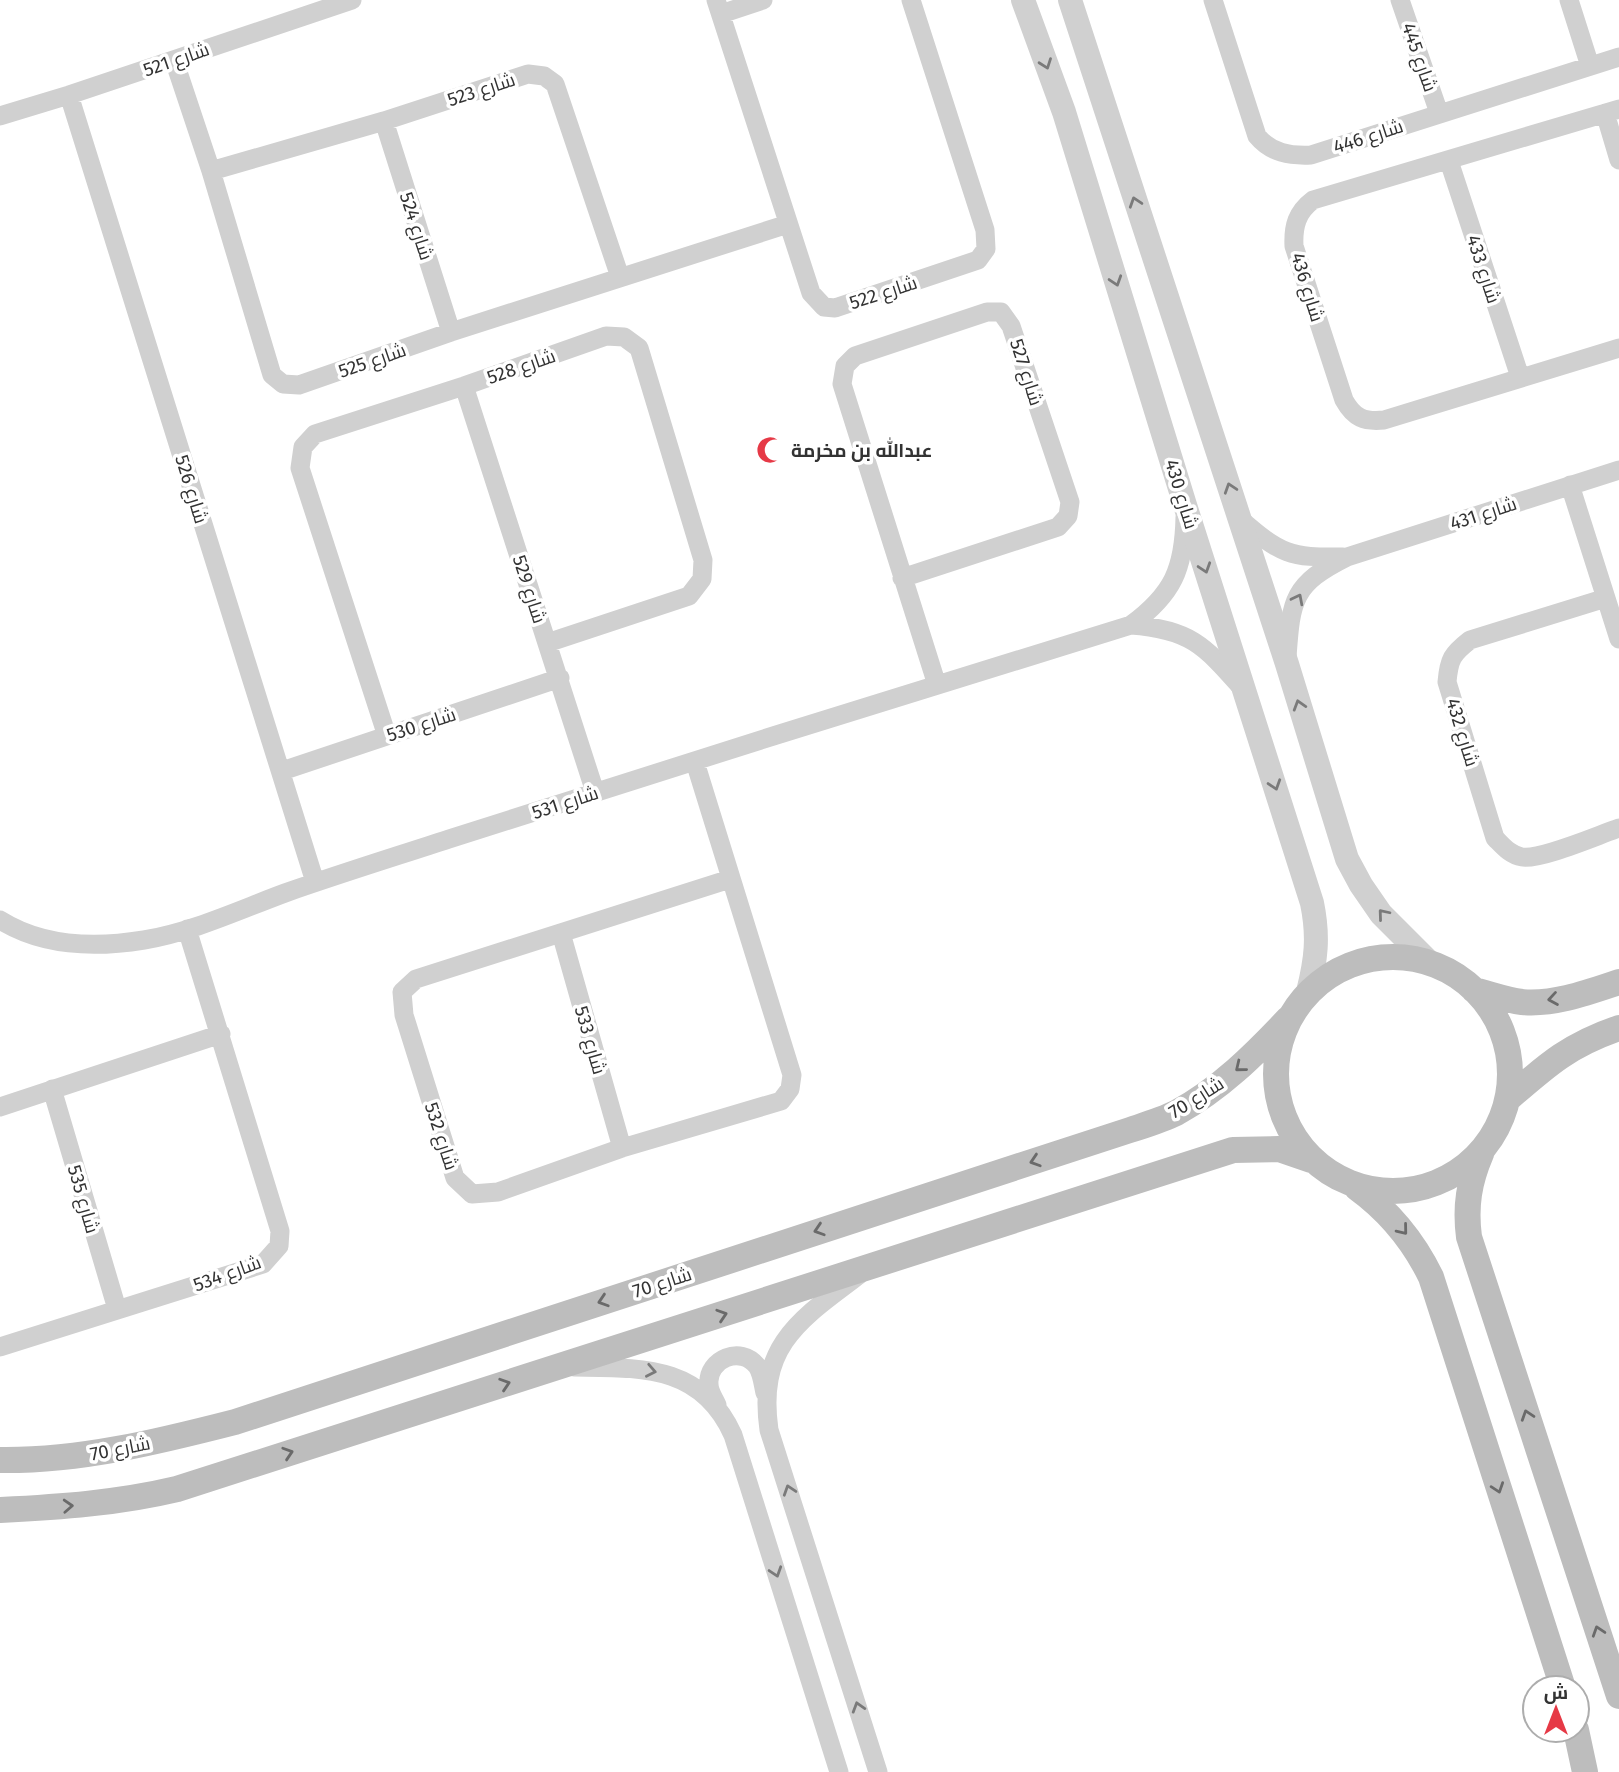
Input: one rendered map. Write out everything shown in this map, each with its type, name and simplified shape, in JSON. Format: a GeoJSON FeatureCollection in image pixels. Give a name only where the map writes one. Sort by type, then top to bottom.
{"type":"FeatureCollection","features":[{"type":"Feature","properties":{"kind":"main road"},"geometry":{"type":"LineString","coordinates":[[1311,1160],[1287,1126],[1279,1107],[1275,1086],[1276,1059],[1289,1019],[1308,992],[1325,978],[1344,968],[1365,960],[1387,957],[1430,963],[1446,970],[1474,990],[1503,1032],[1510,1065],[1508,1099],[1498,1126],[1482,1151],[1468,1192],[1466,1215],[1469,1237],[1619,1696]]}},
{"type":"Feature","properties":{"kind":"main road"},"geometry":{"type":"LineString","coordinates":[[1474,990],[1523,1002],[1550,1000],[1619,982]]}},
{"type":"Feature","properties":{"kind":"main road","name":"شارع 70"},"geometry":{"type":"LineString","coordinates":[[0,1460],[32,1461],[84,1456],[169,1439],[234,1422],[1130,1130],[1174,1114],[1214,1089],[1253,1057],[1289,1019]]}},
{"type":"Feature","properties":{"kind":"main road"},"geometry":{"type":"LineString","coordinates":[[1508,1099],[1557,1057],[1589,1038],[1619,1028]]}},
{"type":"Feature","properties":{"kind":"main road"},"geometry":{"type":"LineString","coordinates":[[0,1510],[91,1505],[177,1489],[1233,1150],[1279,1149],[1311,1160],[1352,1185],[1391,1216],[1414,1245],[1431,1277],[1559,1674]]}},
{"type":"Feature","properties":{"kind":"main road"},"geometry":{"type":"LineString","coordinates":[[1352,1185],[1372,1190],[1413,1190],[1451,1176],[1482,1151]]}},
{"type":"Feature","properties":{"kind":"main road"},"geometry":{"type":"LineString","coordinates":[[1579,1744],[1585,1772]]}},
{"type":"Feature","properties":{"kind":"street","name":"شارع 521"},"geometry":{"type":"LineString","coordinates":[[0,116],[352,0]]}},
{"type":"Feature","properties":{"kind":"street","name":"شارع 522"},"geometry":{"type":"LineString","coordinates":[[763,0],[719,7],[811,293],[824,307],[835,307],[978,260],[986,249],[985,230],[912,0]]}},
{"type":"Feature","properties":{"kind":"street","name":"شارع 430"},"geometry":{"type":"LineString","coordinates":[[1023,0],[1064,112],[1185,505],[1306,881],[1316,923],[1317,949],[1308,992]]}},
{"type":"Feature","properties":{"kind":"street"},"geometry":{"type":"LineString","coordinates":[[1070,0],[1287,664],[1347,859],[1381,914],[1430,963]]}},
{"type":"Feature","properties":{"kind":"street","name":"شارع 446"},"geometry":{"type":"LineString","coordinates":[[1213,0],[1257,136],[1264,144],[1291,156],[1311,155],[1619,57]]}},
{"type":"Feature","properties":{"kind":"street","name":"شارع 445"},"geometry":{"type":"LineString","coordinates":[[1400,0],[1439,113]]}},
{"type":"Feature","properties":{"kind":"street"},"geometry":{"type":"LineString","coordinates":[[1569,0],[1590,66]]}},
{"type":"Feature","properties":{"kind":"street","name":"شارع 525"},"geometry":{"type":"LineString","coordinates":[[174,60],[211,171],[272,375],[284,384],[299,385],[451,332],[788,224]]}},
{"type":"Feature","properties":{"kind":"street","name":"شارع 523"},"geometry":{"type":"LineString","coordinates":[[211,171],[384,121],[528,75],[544,76],[555,84],[620,277]]}},
{"type":"Feature","properties":{"kind":"street","name":"شارع 526"},"geometry":{"type":"LineString","coordinates":[[69,95],[315,883]]}},
{"type":"Feature","properties":{"kind":"street"},"geometry":{"type":"LineString","coordinates":[[1612,111],[1619,160]]}},
{"type":"Feature","properties":{"kind":"street","name":"شارع 436"},"geometry":{"type":"LineString","coordinates":[[1612,111],[1313,200],[1302,208],[1293,232],[1294,246],[1344,400],[1350,412],[1360,420],[1384,420],[1619,348]]}},
{"type":"Feature","properties":{"kind":"street","name":"شارع 524"},"geometry":{"type":"LineString","coordinates":[[384,121],[451,332]]}},
{"type":"Feature","properties":{"kind":"street","name":"شارع 433"},"geometry":{"type":"LineString","coordinates":[[1449,161],[1520,377]]}},
{"type":"Feature","properties":{"kind":"street","name":"شارع 527"},"geometry":{"type":"LineString","coordinates":[[902,578],[1058,527],[1068,516],[1070,502],[1011,326],[1001,312],[987,312],[855,356],[845,366],[842,384],[902,578],[937,685]]}},
{"type":"Feature","properties":{"kind":"street","name":"شارع 528"},"geometry":{"type":"LineString","coordinates":[[387,736],[300,468],[303,447],[315,433],[464,386],[606,336],[624,337],[639,348],[703,559],[702,579],[689,596],[547,643]]}},
{"type":"Feature","properties":{"kind":"street","name":"شارع 529"},"geometry":{"type":"LineString","coordinates":[[464,386],[595,792]]}},
{"type":"Feature","properties":{"kind":"street","name":"شارع 431"},"geometry":{"type":"LineString","coordinates":[[1287,664],[1290,615],[1300,592],[1313,578],[1348,557],[1619,470]]}},
{"type":"Feature","properties":{"kind":"street"},"geometry":{"type":"LineString","coordinates":[[1570,485],[1619,639]]}},
{"type":"Feature","properties":{"kind":"street","name":"شارع 531"},"geometry":{"type":"LineString","coordinates":[[1131,625],[1155,607],[1169,590],[1183,550],[1185,505]]}},
{"type":"Feature","properties":{"kind":"street","name":"شارع 431"},"geometry":{"type":"LineString","coordinates":[[1240,520],[1266,542],[1298,556],[1348,557]]}},
{"type":"Feature","properties":{"kind":"street","name":"شارع 432"},"geometry":{"type":"LineString","coordinates":[[1606,598],[1470,640],[1456,650],[1448,663],[1447,682],[1495,838],[1506,850],[1521,857],[1536,856],[1619,828]]}},
{"type":"Feature","properties":{"kind":"street","name":"شارع 531"},"geometry":{"type":"LineString","coordinates":[[0,920],[15,929],[53,941],[90,946],[145,940],[187,929],[315,883],[595,792],[1131,625],[1156,626],[1194,640],[1244,691]]}},
{"type":"Feature","properties":{"kind":"street","name":"شارع 530"},"geometry":{"type":"LineString","coordinates":[[282,771],[560,678]]}},
{"type":"Feature","properties":{"kind":"street","name":"شارع 532"},"geometry":{"type":"LineString","coordinates":[[695,762],[792,1075],[790,1089],[780,1101],[622,1148],[498,1192],[472,1194],[455,1178],[404,1015],[402,992],[416,979],[730,879]]}},
{"type":"Feature","properties":{"kind":"street","name":"شارع 534"},"geometry":{"type":"LineString","coordinates":[[0,1347],[263,1264],[279,1246],[280,1231],[187,929]]}},
{"type":"Feature","properties":{"kind":"street","name":"شارع 533"},"geometry":{"type":"LineString","coordinates":[[561,933],[622,1148]]}},
{"type":"Feature","properties":{"kind":"street"},"geometry":{"type":"LineString","coordinates":[[0,1107],[221,1034]]}},
{"type":"Feature","properties":{"kind":"street","name":"شارع 535"},"geometry":{"type":"LineString","coordinates":[[52,1089],[117,1310]]}},
{"type":"Feature","properties":{"kind":"street"},"geometry":{"type":"LineString","coordinates":[[766,1397],[772,1366],[794,1327],[868,1269]]}},
{"type":"Feature","properties":{"kind":"street"},"geometry":{"type":"LineString","coordinates":[[839,1772],[733,1435],[709,1389],[710,1374],[718,1362],[731,1356],[745,1357],[757,1366],[766,1397],[769,1430],[878,1772]]}},
{"type":"Feature","properties":{"kind":"street"},"geometry":{"type":"LineString","coordinates":[[559,1367],[643,1368],[657,1371],[684,1381],[720,1410]]}},
{"type":"Feature","properties":{"kind":"place","name":"عبدالله بن مخرمة"},"geometry":{"type":"Point","coordinates":[770,450]}}]}
